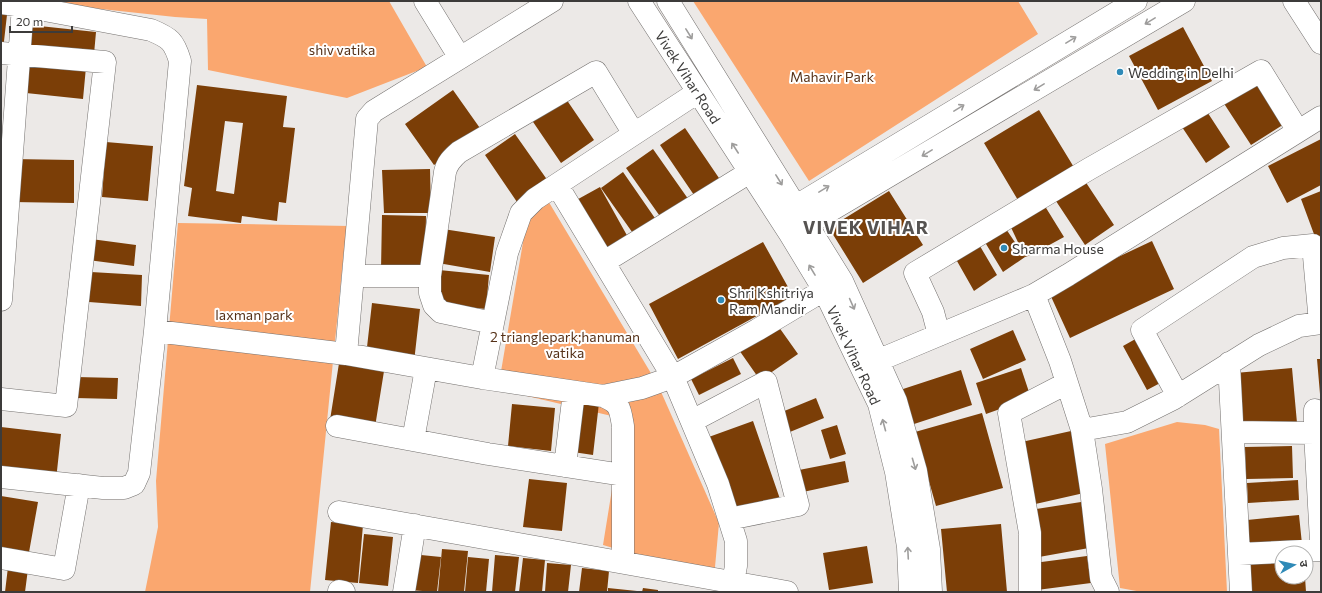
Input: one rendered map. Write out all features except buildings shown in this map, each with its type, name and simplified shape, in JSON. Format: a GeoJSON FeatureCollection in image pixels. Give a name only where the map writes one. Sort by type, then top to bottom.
{"type":"FeatureCollection","features":[{"type":"Feature","properties":{"kind":"street"},"geometry":{"type":"LineString","coordinates":[[425,1],[460,58]]}},
{"type":"Feature","properties":{"kind":"street"},"geometry":{"type":"LineString","coordinates":[[346,354],[367,119],[374,111],[552,1]]}},
{"type":"Feature","properties":{"kind":"street","name":"Vivek Vihar Road"},"geometry":{"type":"LineString","coordinates":[[639,1],[750,172],[793,221],[842,281],[869,364],[896,472],[908,547],[910,592]]}},
{"type":"Feature","properties":{"kind":"street","name":"Vivek Vihar Road"},"geometry":{"type":"LineString","coordinates":[[668,1],[793,221],[824,290],[869,364],[896,401],[916,471],[929,549],[932,592]]}},
{"type":"Feature","properties":{"kind":"street"},"geometry":{"type":"LineString","coordinates":[[793,221],[1136,1]]}},
{"type":"Feature","properties":{"kind":"street"},"geometry":{"type":"LineString","coordinates":[[793,221],[1184,1]]}},
{"type":"Feature","properties":{"kind":"street"},"geometry":{"type":"LineString","coordinates":[[1294,1],[1321,43]]}},
{"type":"Feature","properties":{"kind":"street"},"geometry":{"type":"LineString","coordinates":[[1,3],[150,30],[165,36],[176,46],[180,62],[155,331],[139,473],[134,484],[124,488],[103,488],[1,477]]}},
{"type":"Feature","properties":{"kind":"street"},"geometry":{"type":"LineString","coordinates":[[1,300],[10,53],[23,6]]}},
{"type":"Feature","properties":{"kind":"street"},"geometry":{"type":"LineString","coordinates":[[1,399],[66,406],[105,62],[10,53]]}},
{"type":"Feature","properties":{"kind":"street"},"geometry":{"type":"LineString","coordinates":[[939,335],[933,312],[915,273],[1089,170],[1261,71],[1298,131]]}},
{"type":"Feature","properties":{"kind":"street"},"geometry":{"type":"LineString","coordinates":[[493,323],[441,312],[434,305],[430,293],[430,276],[447,165],[459,152],[596,72],[634,134]]}},
{"type":"Feature","properties":{"kind":"street"},"geometry":{"type":"LineString","coordinates":[[482,378],[507,253],[522,213],[535,199],[698,92]]}},
{"type":"Feature","properties":{"kind":"street"},"geometry":{"type":"LineString","coordinates":[[869,364],[1034,295],[1321,117]]}},
{"type":"Feature","properties":{"kind":"street"},"geometry":{"type":"LineString","coordinates":[[604,262],[750,172]]}},
{"type":"Feature","properties":{"kind":"street"},"geometry":{"type":"LineString","coordinates":[[558,185],[673,377],[718,484],[736,541],[736,566],[733,582]]}},
{"type":"Feature","properties":{"kind":"street"},"geometry":{"type":"LineString","coordinates":[[1082,430],[1127,422],[1178,396],[1259,345],[1299,326],[1321,323],[1314,245],[1283,248],[1253,257],[1142,330],[1178,396]]}},
{"type":"Feature","properties":{"kind":"street"},"geometry":{"type":"LineString","coordinates":[[353,276],[430,276]]}},
{"type":"Feature","properties":{"kind":"street"},"geometry":{"type":"LineString","coordinates":[[603,396],[642,388],[673,377],[757,330],[824,290]]}},
{"type":"Feature","properties":{"kind":"street"},"geometry":{"type":"LineString","coordinates":[[1034,295],[1060,361],[1082,430],[1091,489],[1101,578],[1108,592]]}},
{"type":"Feature","properties":{"kind":"street"},"geometry":{"type":"LineString","coordinates":[[155,331],[346,354],[482,378],[603,396],[614,401],[620,409],[623,426],[623,562]]}},
{"type":"Feature","properties":{"kind":"street"},"geometry":{"type":"LineString","coordinates":[[1230,363],[1241,592]]}},
{"type":"Feature","properties":{"kind":"street"},"geometry":{"type":"LineString","coordinates":[[413,440],[426,368]]}},
{"type":"Feature","properties":{"kind":"street"},"geometry":{"type":"LineString","coordinates":[[692,421],[766,382],[798,505],[729,519]]}},
{"type":"Feature","properties":{"kind":"street"},"geometry":{"type":"LineString","coordinates":[[1030,592],[1030,533],[1009,413],[1067,382]]}},
{"type":"Feature","properties":{"kind":"street"},"geometry":{"type":"LineString","coordinates":[[565,466],[574,392]]}},
{"type":"Feature","properties":{"kind":"street"},"geometry":{"type":"LineString","coordinates":[[1315,410],[1321,541]]}},
{"type":"Feature","properties":{"kind":"street"},"geometry":{"type":"LineString","coordinates":[[337,426],[488,454],[623,475]]}},
{"type":"Feature","properties":{"kind":"street"},"geometry":{"type":"LineString","coordinates":[[1233,432],[1315,433]]}},
{"type":"Feature","properties":{"kind":"street"},"geometry":{"type":"LineString","coordinates":[[1,558],[64,569],[80,485]]}},
{"type":"Feature","properties":{"kind":"street"},"geometry":{"type":"LineString","coordinates":[[339,512],[787,592]]}},
{"type":"Feature","properties":{"kind":"street"},"geometry":{"type":"LineString","coordinates":[[404,592],[415,525]]}},
{"type":"Feature","properties":{"kind":"street"},"geometry":{"type":"LineString","coordinates":[[1239,554],[1321,550]]}},
{"type":"Feature","properties":{"kind":"green space","name":"shiv vatika"},"geometry":{"type":"Polygon","coordinates":[[[27,1],[389,1],[427,67],[347,98],[208,70],[207,19],[27,1]]]}},
{"type":"Feature","properties":{"kind":"green space","name":"Mahavir Park"},"geometry":{"type":"Polygon","coordinates":[[[693,1],[1018,1],[1038,34],[809,181],[693,1]]]}},
{"type":"Feature","properties":{"kind":"green space","name":"2 trianglepark;hanuman vatika"},"geometry":{"type":"Polygon","coordinates":[[[547,199],[658,385],[719,523],[714,578],[603,545],[622,427],[620,418],[498,389],[528,213],[547,199]]]}},
{"type":"Feature","properties":{"kind":"green space","name":"laxman park"},"geometry":{"type":"Polygon","coordinates":[[[178,223],[349,226],[344,251],[310,592],[145,592],[158,527],[156,481],[178,223]]]}},
{"type":"Feature","properties":{"kind":"green space"},"geometry":{"type":"Polygon","coordinates":[[[1177,422],[1205,425],[1219,429],[1227,592],[1142,592],[1120,588],[1105,444],[1177,422]]]}},
{"type":"Feature","properties":{"kind":"place","name":"Wedding in Delhi"},"geometry":{"type":"Point","coordinates":[1120,72]}},
{"type":"Feature","properties":{"kind":"place","name":"Sharma House"},"geometry":{"type":"Point","coordinates":[1004,248]}},
{"type":"Feature","properties":{"kind":"place","name":"Shri Kshitriya Ram Mandir"},"geometry":{"type":"Point","coordinates":[721,300]}},
{"type":"Feature","properties":{"kind":"district","name":"VIVEK VIHAR"},"geometry":{"type":"Point","coordinates":[866,227]}}]}
